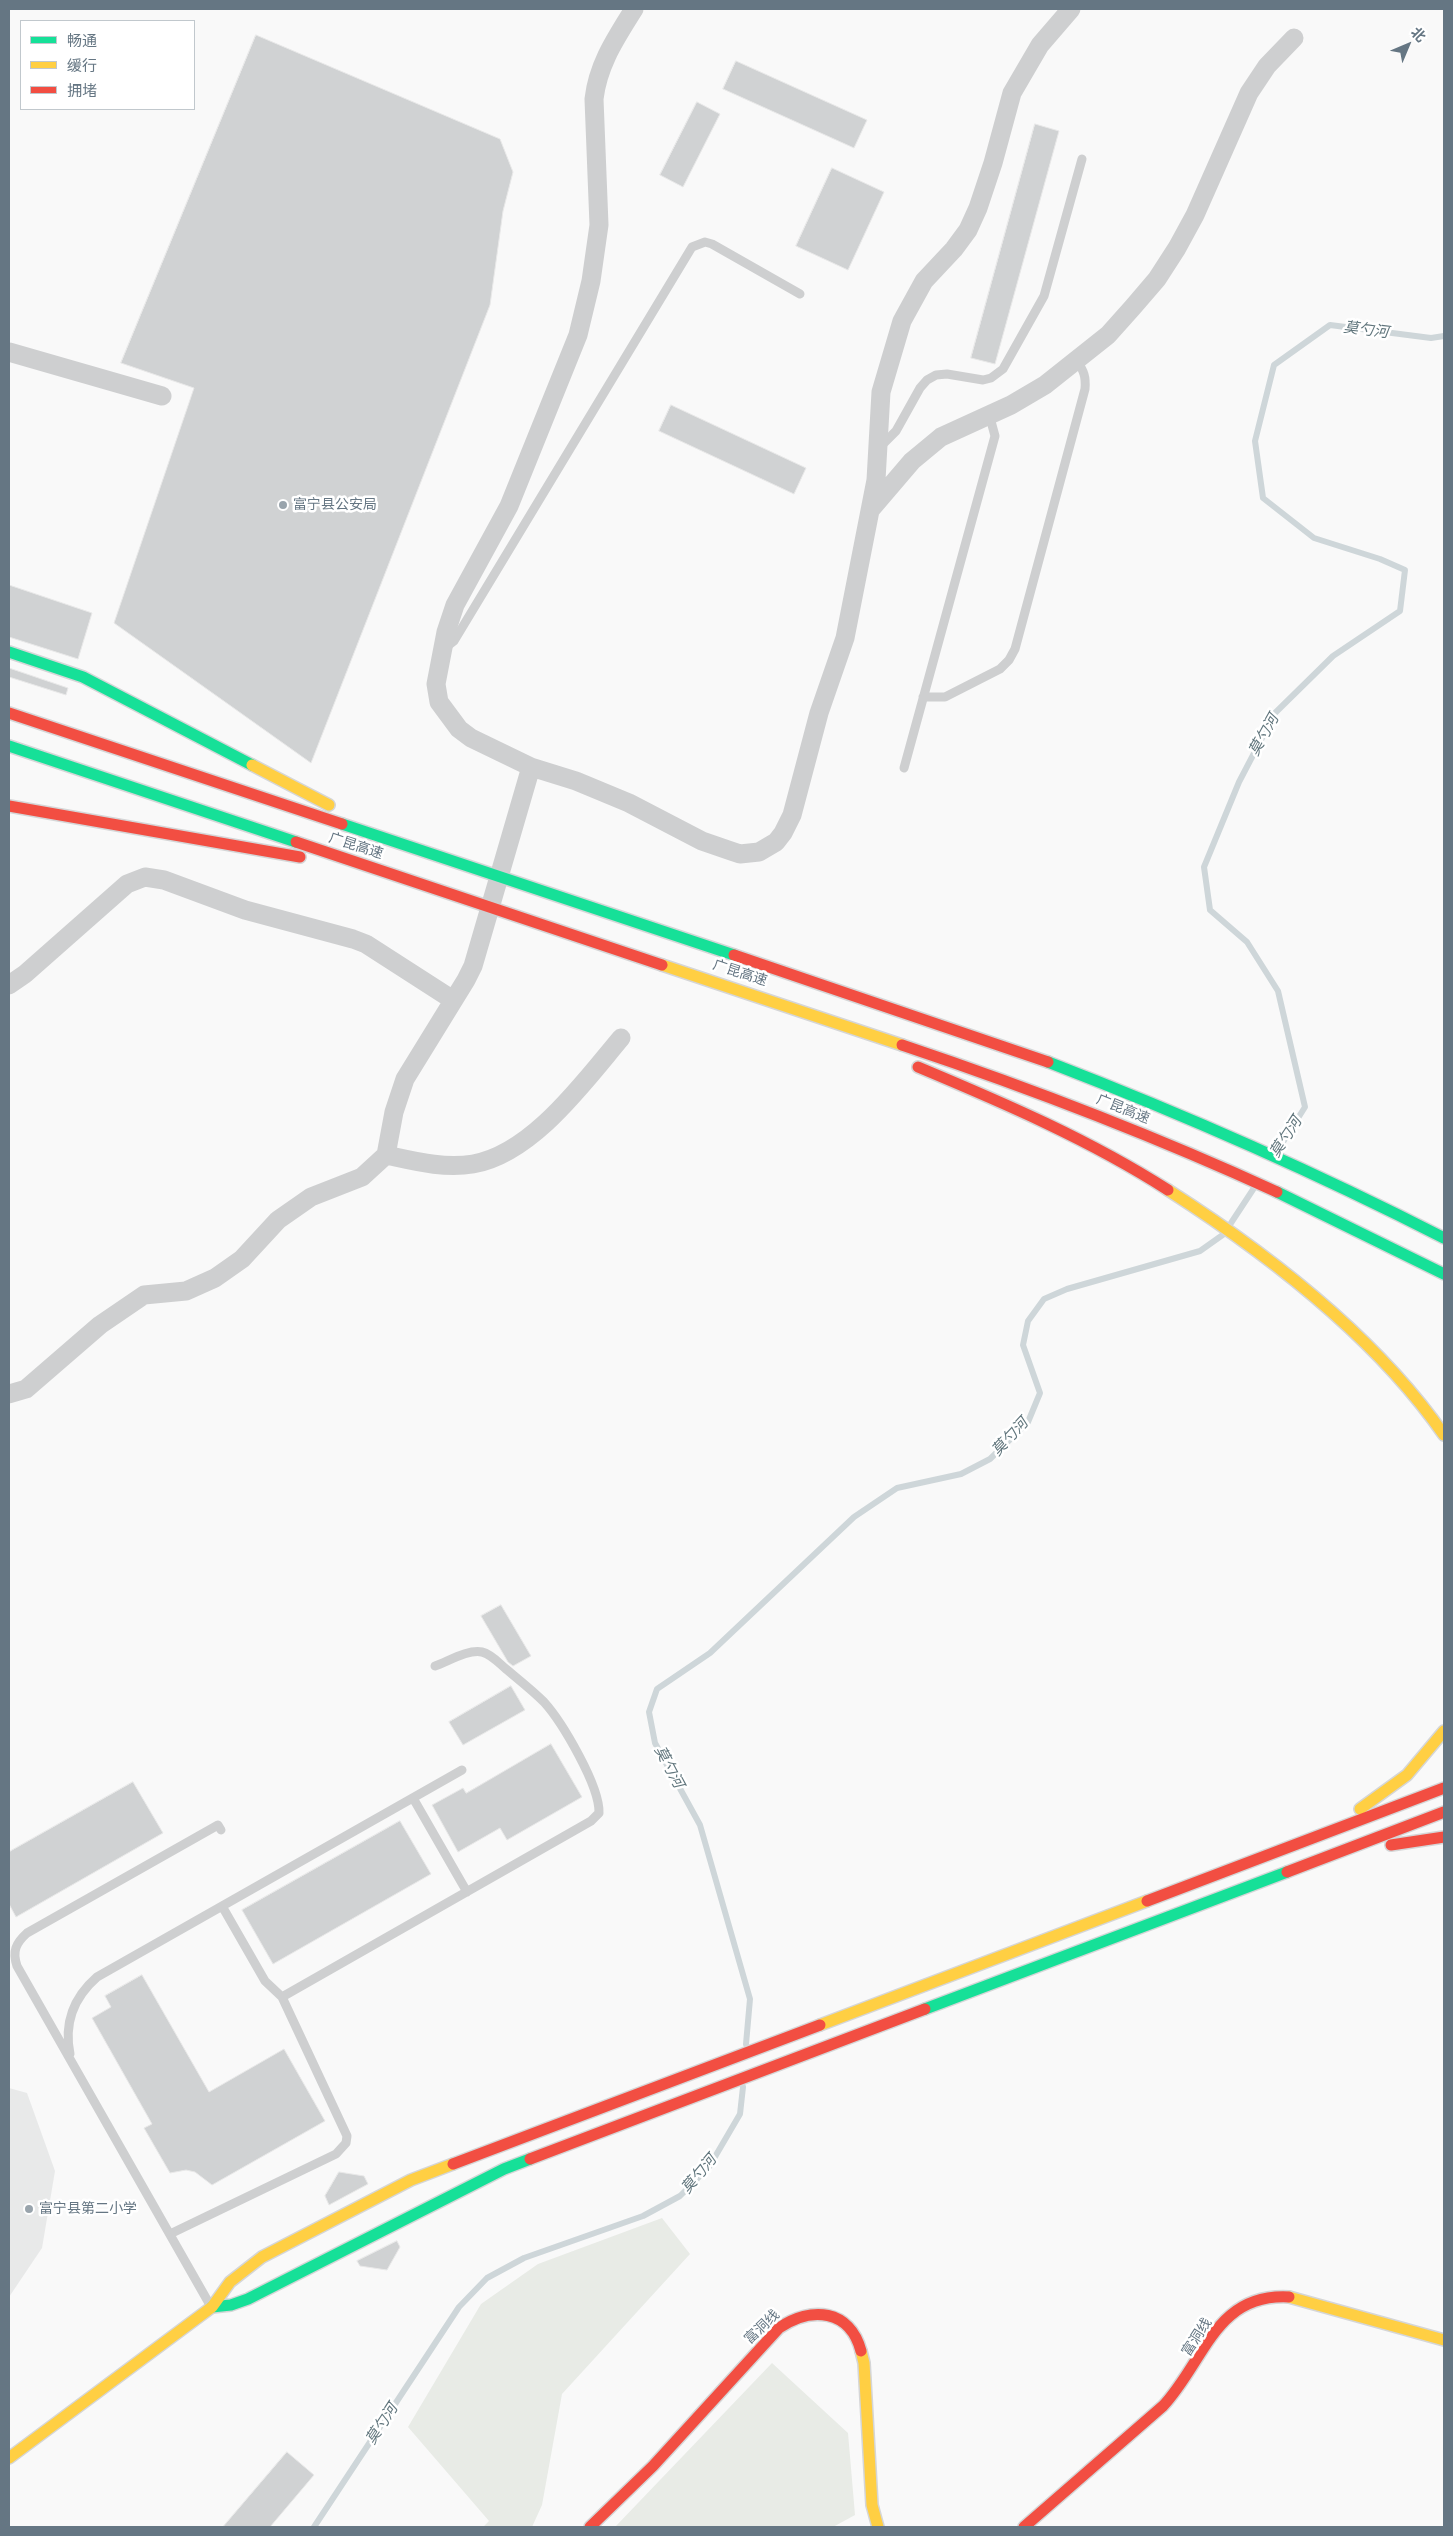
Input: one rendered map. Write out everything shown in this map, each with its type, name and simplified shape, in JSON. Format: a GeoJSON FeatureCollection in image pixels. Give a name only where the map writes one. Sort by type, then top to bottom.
{"type":"FeatureCollection","features":[{"type":"Feature","properties":{"kind":"main road"},"geometry":{"type":"LineString","coordinates":[[9,652],[83,677],[403,844]]}},
{"type":"Feature","properties":{"kind":"main road","name":"广昆高速"},"geometry":{"type":"LineString","coordinates":[[9,712],[1002,1044],[1224,1133],[1327,1180],[1444,1238]]}},
{"type":"Feature","properties":{"kind":"main road","name":"广昆高速"},"geometry":{"type":"LineString","coordinates":[[9,746],[992,1074],[1109,1119],[1212,1162],[1314,1208],[1444,1274]]}},
{"type":"Feature","properties":{"kind":"main road"},"geometry":{"type":"LineString","coordinates":[[9,806],[394,874]]}},
{"type":"Feature","properties":{"kind":"main road"},"geometry":{"type":"LineString","coordinates":[[581,936],[839,1036]]}},
{"type":"Feature","properties":{"kind":"main road"},"geometry":{"type":"LineString","coordinates":[[903,1062],[986,1095],[1091,1145],[1196,1206],[1294,1280],[1362,1342],[1425,1409],[1444,1435]]}},
{"type":"Feature","properties":{"kind":"main road"},"geometry":{"type":"LineString","coordinates":[[1275,1852],[1325,1828],[1376,1800],[1421,1761],[1444,1731]]}},
{"type":"Feature","properties":{"kind":"main road"},"geometry":{"type":"LineString","coordinates":[[9,2458],[212,2307],[230,2282],[262,2257],[411,2180],[1444,1788]]}},
{"type":"Feature","properties":{"kind":"main road"},"geometry":{"type":"LineString","coordinates":[[212,2307],[231,2305],[248,2299],[504,2169],[1444,1812]]}},
{"type":"Feature","properties":{"kind":"main road"},"geometry":{"type":"LineString","coordinates":[[1283,1873],[1352,1852],[1444,1837]]}},
{"type":"Feature","properties":{"kind":"main road","name":"富洞线"},"geometry":{"type":"LineString","coordinates":[[1024,2527],[1158,2412],[1189,2376],[1221,2326],[1233,2312],[1250,2300],[1269,2296],[1289,2297],[1444,2340]]}},
{"type":"Feature","properties":{"kind":"main road","name":"富洞线"},"geometry":{"type":"LineString","coordinates":[[590,2527],[653,2466],[779,2328],[788,2321],[809,2314],[829,2316],[848,2325],[855,2333],[861,2347],[864,2363],[872,2505],[878,2527]]}},
{"type":"Feature","properties":{"kind":"street"},"geometry":{"type":"LineString","coordinates":[[634,9],[606,55],[596,84],[594,99],[599,225],[591,281],[578,335],[509,506],[455,605],[442,650],[436,684],[439,702],[448,717],[471,738],[531,767],[576,781],[629,803],[702,841],[731,851],[750,854],[768,848],[783,833],[792,815],[819,713],[845,638],[876,480],[881,392],[902,321],[924,282],[954,249],[968,230],[993,163],[1012,93],[1040,45],[1071,9]]}},
{"type":"Feature","properties":{"kind":"street"},"geometry":{"type":"LineString","coordinates":[[870,510],[912,461],[941,437],[1010,405],[1045,385],[1108,335],[1167,264],[1195,215],[1249,93],[1267,66],[1294,38]]}},
{"type":"Feature","properties":{"kind":"street"},"geometry":{"type":"LineString","coordinates":[[9,352],[162,396]]}},
{"type":"Feature","properties":{"kind":"street"},"geometry":{"type":"LineString","coordinates":[[9,1394],[26,1389],[100,1324],[144,1296],[186,1291],[215,1278],[242,1259],[278,1220],[311,1197],[362,1177],[386,1156],[394,1112],[405,1079],[472,966],[531,767]]}},
{"type":"Feature","properties":{"kind":"street"},"geometry":{"type":"LineString","coordinates":[[9,985],[25,974],[127,884],[145,877],[164,880],[245,910],[366,944],[453,1000]]}},
{"type":"Feature","properties":{"kind":"street"},"geometry":{"type":"LineString","coordinates":[[386,1156],[435,1165],[473,1164],[507,1152],[548,1121],[621,1038]]}},
{"type":"Feature","properties":{"kind":"lane"},"geometry":{"type":"LineString","coordinates":[[879,448],[896,431],[920,388],[927,380],[946,374],[983,380],[991,378],[1003,369],[1044,296],[1082,159]]}},
{"type":"Feature","properties":{"kind":"lane"},"geometry":{"type":"LineString","coordinates":[[442,650],[454,641],[692,247],[705,242],[712,244],[800,294]]}},
{"type":"Feature","properties":{"kind":"lane"},"geometry":{"type":"LineString","coordinates":[[924,697],[944,697],[1000,669],[1009,660],[1015,649],[1085,389],[1084,370],[1077,361]]}},
{"type":"Feature","properties":{"kind":"lane"},"geometry":{"type":"LineString","coordinates":[[904,768],[995,436],[989,414]]}},
{"type":"Feature","properties":{"kind":"lane"},"geometry":{"type":"LineString","coordinates":[[282,1997],[592,1821],[599,1813],[599,1808],[578,1754],[550,1709],[531,1689],[482,1652],[474,1652],[435,1666]]}},
{"type":"Feature","properties":{"kind":"lane"},"geometry":{"type":"LineString","coordinates":[[76,2069],[68,2044],[68,2025],[73,2007],[87,1986],[96,1977],[462,1770]]}},
{"type":"Feature","properties":{"kind":"lane"},"geometry":{"type":"LineString","coordinates":[[413,1798],[467,1892]]}},
{"type":"Feature","properties":{"kind":"lane"},"geometry":{"type":"LineString","coordinates":[[212,2307],[17,1966],[14,1948],[27,1933],[218,1825],[221,1830]]}},
{"type":"Feature","properties":{"kind":"lane"},"geometry":{"type":"LineString","coordinates":[[170,2234],[336,2154],[346,2143],[345,2128],[282,1997],[265,1981],[222,1906]]}},
{"type":"Feature","properties":{"kind":"shaded area","name":"富宁县第二小学"},"geometry":{"type":"Polygon","coordinates":[[[9,2088],[27,2093],[55,2171],[42,2248],[9,2297],[9,2088]]]}},
{"type":"Feature","properties":{"kind":"shaded area"},"geometry":{"type":"Polygon","coordinates":[[[662,2218],[690,2254],[562,2394],[542,2505],[532,2527],[483,2527],[489,2521],[408,2427],[481,2304],[538,2264],[662,2218]]]}},
{"type":"Feature","properties":{"kind":"shaded area"},"geometry":{"type":"Polygon","coordinates":[[[772,2363],[848,2433],[855,2515],[833,2527],[615,2527],[772,2363]]]}},
{"type":"Feature","properties":{"kind":"building","name":"富宁县公安局"},"geometry":{"type":"Polygon","coordinates":[[[256,35],[500,139],[513,172],[503,211],[490,305],[311,763],[114,623],[194,388],[121,363],[256,35]]]}},
{"type":"Feature","properties":{"kind":"building"},"geometry":{"type":"Polygon","coordinates":[[[736,61],[867,120],[854,148],[723,89],[736,61]]]}},
{"type":"Feature","properties":{"kind":"building"},"geometry":{"type":"Polygon","coordinates":[[[697,102],[720,114],[683,187],[660,175],[697,102]]]}},
{"type":"Feature","properties":{"kind":"building"},"geometry":{"type":"Polygon","coordinates":[[[1035,124],[1059,131],[995,364],[971,358],[1035,124]]]}},
{"type":"Feature","properties":{"kind":"building"},"geometry":{"type":"Polygon","coordinates":[[[832,168],[884,192],[848,270],[796,246],[832,168]]]}},
{"type":"Feature","properties":{"kind":"building"},"geometry":{"type":"Polygon","coordinates":[[[671,405],[806,468],[794,494],[659,431],[671,405]]]}},
{"type":"Feature","properties":{"kind":"building"},"geometry":{"type":"Polygon","coordinates":[[[9,585],[92,613],[78,659],[9,637],[9,585]]]}},
{"type":"Feature","properties":{"kind":"building"},"geometry":{"type":"Polygon","coordinates":[[[9,668],[68,688],[66,695],[9,677],[9,668]]]}},
{"type":"Feature","properties":{"kind":"building"},"geometry":{"type":"Polygon","coordinates":[[[501,1605],[531,1656],[513,1666],[508,1662],[481,1616],[501,1605]]]}},
{"type":"Feature","properties":{"kind":"building"},"geometry":{"type":"Polygon","coordinates":[[[511,1686],[525,1710],[463,1745],[449,1722],[511,1686]]]}},
{"type":"Feature","properties":{"kind":"building"},"geometry":{"type":"Polygon","coordinates":[[[551,1744],[582,1797],[507,1840],[500,1828],[458,1852],[432,1805],[463,1788],[466,1793],[551,1744]]]}},
{"type":"Feature","properties":{"kind":"building"},"geometry":{"type":"Polygon","coordinates":[[[133,1782],[163,1833],[16,1917],[9,1904],[9,1852],[133,1782]]]}},
{"type":"Feature","properties":{"kind":"building"},"geometry":{"type":"Polygon","coordinates":[[[400,1821],[431,1874],[273,1964],[242,1910],[400,1821]]]}},
{"type":"Feature","properties":{"kind":"building"},"geometry":{"type":"Polygon","coordinates":[[[142,1975],[209,2092],[284,2049],[325,2121],[212,2185],[195,2172],[186,2170],[170,2173],[144,2128],[152,2124],[92,2018],[111,2007],[105,1996],[142,1975]]]}},
{"type":"Feature","properties":{"kind":"building"},"geometry":{"type":"Polygon","coordinates":[[[339,2172],[364,2176],[368,2184],[329,2205],[325,2196],[339,2172]]]}},
{"type":"Feature","properties":{"kind":"building"},"geometry":{"type":"Polygon","coordinates":[[[397,2241],[400,2247],[387,2270],[360,2266],[357,2261],[397,2241]]]}},
{"type":"Feature","properties":{"kind":"building"},"geometry":{"type":"Polygon","coordinates":[[[287,2452],[314,2475],[270,2527],[223,2527],[287,2452]]]}},
{"type":"Feature","properties":{"kind":"waterway","name":"莫勺河"},"geometry":{"type":"LineString","coordinates":[[1278,1150],[1305,1107],[1278,991],[1247,942],[1210,910],[1204,867],[1239,782],[1275,713],[1333,656],[1400,611],[1405,570],[1380,559],[1314,538],[1263,498],[1255,441],[1274,365],[1330,325],[1431,338],[1444,336]]}},
{"type":"Feature","properties":{"kind":"waterway","name":"莫勺河"},"geometry":{"type":"LineString","coordinates":[[1231,1223],[1254,1188]]}},
{"type":"Feature","properties":{"kind":"waterway","name":"莫勺河"},"geometry":{"type":"LineString","coordinates":[[746,2044],[750,1999],[700,1825],[655,1743],[649,1712],[657,1689],[710,1653],[854,1517],[897,1488],[961,1474],[990,1459],[1028,1422],[1040,1393],[1023,1345],[1028,1321],[1044,1299],[1067,1289],[1200,1251],[1224,1234]]}},
{"type":"Feature","properties":{"kind":"waterway","name":"莫勺河"},"geometry":{"type":"LineString","coordinates":[[314,2527],[459,2307],[487,2278],[524,2258],[643,2216],[680,2196],[709,2167],[740,2114],[743,2087]]}},
{"type":"Feature","properties":{"kind":"traffic: fast"},"geometry":{"type":"LineString","coordinates":[[9,652],[83,677],[252,765]]}},
{"type":"Feature","properties":{"kind":"traffic: fast"},"geometry":{"type":"LineString","coordinates":[[9,746],[296,842]]}},
{"type":"Feature","properties":{"kind":"traffic: fast"},"geometry":{"type":"LineString","coordinates":[[342,824],[734,955]]}},
{"type":"Feature","properties":{"kind":"traffic: fast"},"geometry":{"type":"LineString","coordinates":[[1048,1062],[1149,1102],[1248,1145],[1347,1190],[1444,1238]]}},
{"type":"Feature","properties":{"kind":"traffic: fast"},"geometry":{"type":"LineString","coordinates":[[1277,1192],[1444,1274]]}},
{"type":"Feature","properties":{"kind":"traffic: fast"},"geometry":{"type":"LineString","coordinates":[[925,2009],[1287,1872]]}},
{"type":"Feature","properties":{"kind":"traffic: fast"},"geometry":{"type":"LineString","coordinates":[[212,2307],[231,2305],[248,2299],[504,2169],[530,2159]]}},
{"type":"Feature","properties":{"kind":"traffic: slow"},"geometry":{"type":"LineString","coordinates":[[252,765],[329,805]]}},
{"type":"Feature","properties":{"kind":"traffic: slow"},"geometry":{"type":"LineString","coordinates":[[662,965],[902,1045]]}},
{"type":"Feature","properties":{"kind":"traffic: slow"},"geometry":{"type":"LineString","coordinates":[[1168,1190],[1206,1215],[1281,1270],[1353,1331],[1417,1399],[1444,1435]]}},
{"type":"Feature","properties":{"kind":"traffic: slow"},"geometry":{"type":"LineString","coordinates":[[1360,1809],[1407,1775],[1444,1731]]}},
{"type":"Feature","properties":{"kind":"traffic: slow"},"geometry":{"type":"LineString","coordinates":[[820,2025],[1147,1901]]}},
{"type":"Feature","properties":{"kind":"traffic: slow"},"geometry":{"type":"LineString","coordinates":[[212,2307],[230,2282],[262,2257],[411,2180],[453,2164]]}},
{"type":"Feature","properties":{"kind":"traffic: slow"},"geometry":{"type":"LineString","coordinates":[[1289,2297],[1444,2340]]}},
{"type":"Feature","properties":{"kind":"traffic: slow"},"geometry":{"type":"LineString","coordinates":[[9,2458],[212,2307]]}},
{"type":"Feature","properties":{"kind":"traffic: slow"},"geometry":{"type":"LineString","coordinates":[[861,2351],[864,2363],[872,2505],[878,2527]]}},
{"type":"Feature","properties":{"kind":"traffic: jam"},"geometry":{"type":"LineString","coordinates":[[9,713],[342,824]]}},
{"type":"Feature","properties":{"kind":"traffic: jam"},"geometry":{"type":"LineString","coordinates":[[9,806],[300,857]]}},
{"type":"Feature","properties":{"kind":"traffic: jam"},"geometry":{"type":"LineString","coordinates":[[296,842],[662,965]]}},
{"type":"Feature","properties":{"kind":"traffic: jam"},"geometry":{"type":"LineString","coordinates":[[734,955],[1048,1062]]}},
{"type":"Feature","properties":{"kind":"traffic: jam"},"geometry":{"type":"LineString","coordinates":[[902,1045],[1092,1114],[1185,1151],[1277,1192]]}},
{"type":"Feature","properties":{"kind":"traffic: jam"},"geometry":{"type":"LineString","coordinates":[[918,1067],[1046,1123],[1108,1155],[1168,1190]]}},
{"type":"Feature","properties":{"kind":"traffic: jam"},"geometry":{"type":"LineString","coordinates":[[1147,1901],[1444,1788]]}},
{"type":"Feature","properties":{"kind":"traffic: jam"},"geometry":{"type":"LineString","coordinates":[[1287,1872],[1444,1812]]}},
{"type":"Feature","properties":{"kind":"traffic: jam"},"geometry":{"type":"LineString","coordinates":[[1391,1845],[1444,1837]]}},
{"type":"Feature","properties":{"kind":"traffic: jam"},"geometry":{"type":"LineString","coordinates":[[530,2159],[925,2009]]}},
{"type":"Feature","properties":{"kind":"traffic: jam"},"geometry":{"type":"LineString","coordinates":[[453,2164],[820,2025]]}},
{"type":"Feature","properties":{"kind":"traffic: jam"},"geometry":{"type":"LineString","coordinates":[[1024,2527],[1163,2406],[1214,2333],[1228,2318],[1244,2306],[1264,2299],[1289,2297]]}},
{"type":"Feature","properties":{"kind":"traffic: jam"},"geometry":{"type":"LineString","coordinates":[[590,2527],[653,2466],[779,2328],[804,2316],[828,2316],[839,2319],[856,2337],[861,2351]]}},
{"type":"Feature","properties":{"kind":"place","name":"富宁县公安局"},"geometry":{"type":"Point","coordinates":[283,505]}},
{"type":"Feature","properties":{"kind":"place","name":"富宁县第二小学"},"geometry":{"type":"Point","coordinates":[29,2209]}}]}
